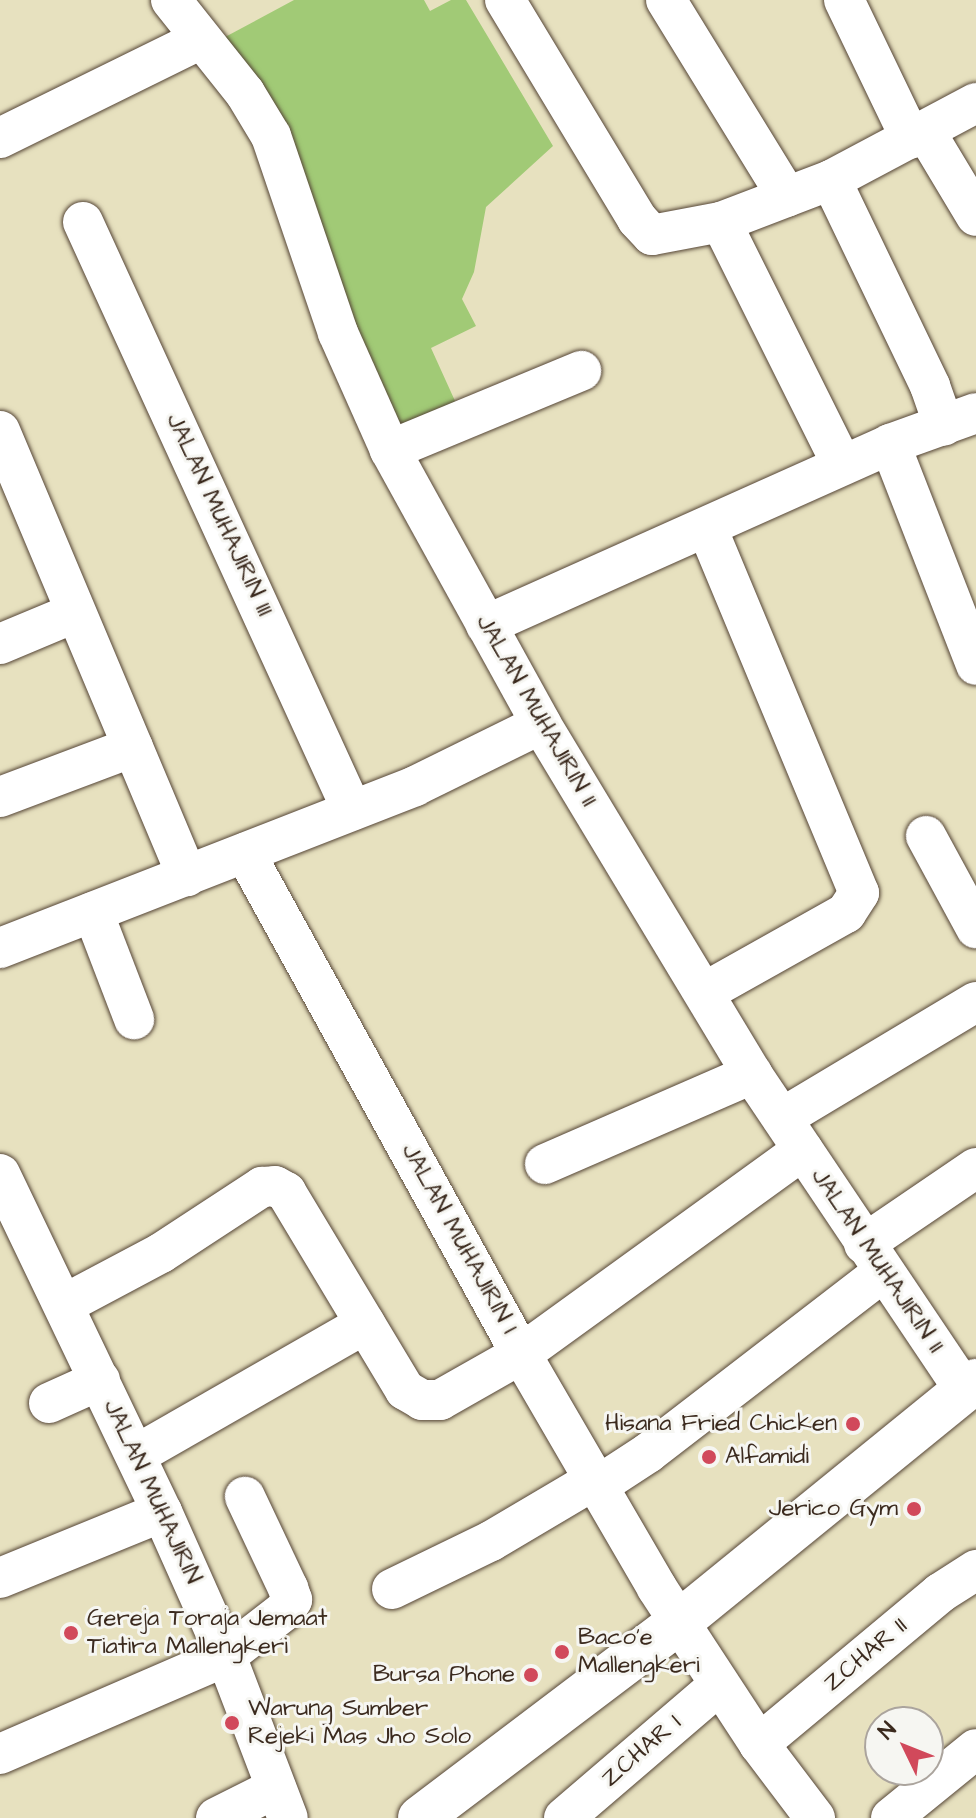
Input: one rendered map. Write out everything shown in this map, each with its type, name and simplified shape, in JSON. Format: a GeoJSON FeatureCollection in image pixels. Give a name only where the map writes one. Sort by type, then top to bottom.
{"type":"FeatureCollection","features":[{"type":"Feature","properties":{"kind":"main road"},"geometry":{"type":"LineString","coordinates":[[420,1818],[678,1623],[970,1385]]}},
{"type":"Feature","properties":{"kind":"street","name":"JALAN MUHAJIRIN II"},"geometry":{"type":"LineString","coordinates":[[171,0],[245,93],[271,136],[338,333],[390,450],[541,724],[752,1074],[873,1258],[970,1385]]}},
{"type":"Feature","properties":{"kind":"street"},"geometry":{"type":"LineString","coordinates":[[505,0],[645,231],[680,232],[721,222],[831,180],[976,103]]}},
{"type":"Feature","properties":{"kind":"street"},"geometry":{"type":"LineString","coordinates":[[666,0],[787,197]]}},
{"type":"Feature","properties":{"kind":"street"},"geometry":{"type":"LineString","coordinates":[[844,0],[918,135],[976,216]]}},
{"type":"Feature","properties":{"kind":"street"},"geometry":{"type":"LineString","coordinates":[[0,138],[201,39]]}},
{"type":"Feature","properties":{"kind":"street"},"geometry":{"type":"LineString","coordinates":[[486,625],[890,444],[960,420],[930,386],[831,180]]}},
{"type":"Feature","properties":{"kind":"street","name":"JALAN MUHAJIRIN III"},"geometry":{"type":"LineString","coordinates":[[83,222],[352,810]]}},
{"type":"Feature","properties":{"kind":"street"},"geometry":{"type":"LineString","coordinates":[[721,222],[842,465]]}},
{"type":"Feature","properties":{"kind":"street"},"geometry":{"type":"LineString","coordinates":[[390,450],[581,371]]}},
{"type":"Feature","properties":{"kind":"street"},"geometry":{"type":"LineString","coordinates":[[0,431],[187,876]]}},
{"type":"Feature","properties":{"kind":"street"},"geometry":{"type":"LineString","coordinates":[[890,444],[976,665]]}},
{"type":"Feature","properties":{"kind":"street"},"geometry":{"type":"LineString","coordinates":[[705,992],[846,913],[859,893],[707,528]]}},
{"type":"Feature","properties":{"kind":"street"},"geometry":{"type":"LineString","coordinates":[[0,644],[74,613]]}},
{"type":"Feature","properties":{"kind":"street"},"geometry":{"type":"LineString","coordinates":[[0,948],[415,786],[541,724]]}},
{"type":"Feature","properties":{"kind":"street"},"geometry":{"type":"LineString","coordinates":[[0,797],[133,747]]}},
{"type":"Feature","properties":{"kind":"street"},"geometry":{"type":"LineString","coordinates":[[926,836],[976,928]]}},
{"type":"Feature","properties":{"kind":"street","name":"JALAN MUHAJIRIN I"},"geometry":{"type":"LineString","coordinates":[[245,853],[521,1354],[678,1623],[759,1744],[794,1811]]}},
{"type":"Feature","properties":{"kind":"street"},"geometry":{"type":"LineString","coordinates":[[93,912],[134,1019]]}},
{"type":"Feature","properties":{"kind":"street"},"geometry":{"type":"LineString","coordinates":[[65,1304],[161,1253],[262,1187],[275,1186],[286,1192],[405,1390],[422,1400],[440,1400],[521,1354],[793,1134],[976,1002]]}},
{"type":"Feature","properties":{"kind":"street"},"geometry":{"type":"LineString","coordinates":[[545,1164],[752,1074]]}},
{"type":"Feature","properties":{"kind":"street"},"geometry":{"type":"LineString","coordinates":[[392,1589],[491,1541],[598,1482],[670,1436],[782,1345],[873,1258],[976,1168]]}},
{"type":"Feature","properties":{"kind":"street","name":"JALAN MUHAJIRIN"},"geometry":{"type":"LineString","coordinates":[[5,1195],[65,1304],[162,1512],[226,1656],[282,1803]]}},
{"type":"Feature","properties":{"kind":"street"},"geometry":{"type":"LineString","coordinates":[[136,1455],[365,1324]]}},
{"type":"Feature","properties":{"kind":"street"},"geometry":{"type":"LineString","coordinates":[[49,1403],[100,1380]]}},
{"type":"Feature","properties":{"kind":"street"},"geometry":{"type":"LineString","coordinates":[[0,1754],[226,1656],[292,1600],[245,1497]]}},
{"type":"Feature","properties":{"kind":"street"},"geometry":{"type":"LineString","coordinates":[[0,1578],[162,1512]]}},
{"type":"Feature","properties":{"kind":"street","name":"ZCHAR II"},"geometry":{"type":"LineString","coordinates":[[759,1744],[940,1593],[976,1570]]}},
{"type":"Feature","properties":{"kind":"street","name":"ZCHAR I"},"geometry":{"type":"LineString","coordinates":[[564,1818],[719,1685]]}},
{"type":"Feature","properties":{"kind":"street"},"geometry":{"type":"LineString","coordinates":[[891,1818],[976,1749]]}},
{"type":"Feature","properties":{"kind":"street"},"geometry":{"type":"LineString","coordinates":[[216,1818],[282,1803]]}},
{"type":"Feature","properties":{"kind":"green space"},"geometry":{"type":"Polygon","coordinates":[[[294,0],[424,0],[430,11],[451,0],[466,0],[553,146],[486,207],[474,272],[462,299],[476,326],[431,348],[465,423],[398,452],[212,44],[294,0]]]}},
{"type":"Feature","properties":{"kind":"place","name":"Hisana Fried Chicken"},"geometry":{"type":"Point","coordinates":[853,1424]}},
{"type":"Feature","properties":{"kind":"place","name":"Alfamidi"},"geometry":{"type":"Point","coordinates":[709,1457]}},
{"type":"Feature","properties":{"kind":"place","name":"Jerico Gym"},"geometry":{"type":"Point","coordinates":[914,1509]}},
{"type":"Feature","properties":{"kind":"place","name":"Gereja Toraja Jemaat Tiatira Mallengkeri"},"geometry":{"type":"Point","coordinates":[71,1633]}},
{"type":"Feature","properties":{"kind":"place","name":"Baco'e Mallengkeri"},"geometry":{"type":"Point","coordinates":[562,1652]}},
{"type":"Feature","properties":{"kind":"place","name":"Bursa Phone"},"geometry":{"type":"Point","coordinates":[531,1675]}},
{"type":"Feature","properties":{"kind":"place","name":"Warung Sumber Rejeki Mas Jho Solo"},"geometry":{"type":"Point","coordinates":[232,1723]}}]}
